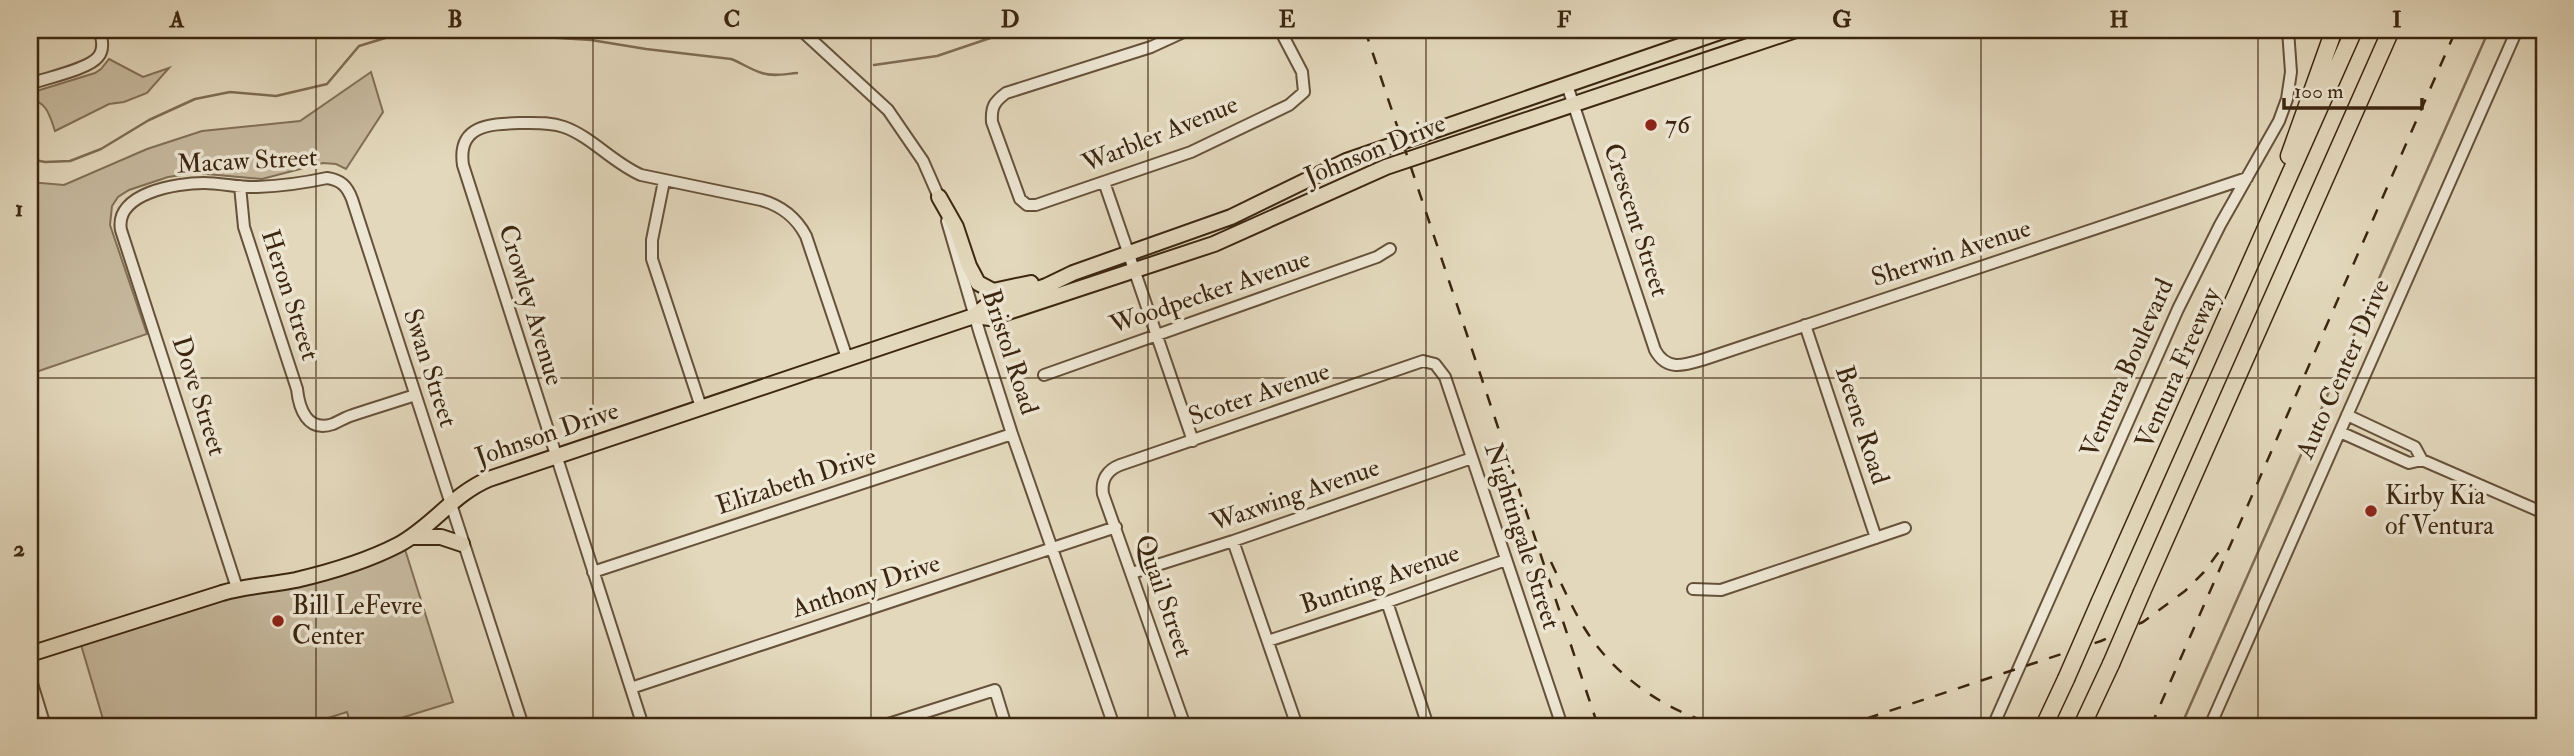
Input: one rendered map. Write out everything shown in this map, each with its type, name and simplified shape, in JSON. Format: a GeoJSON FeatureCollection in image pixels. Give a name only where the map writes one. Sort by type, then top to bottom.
{"type":"FeatureCollection","features":[{"type":"Feature","properties":{"kind":"highway"},"geometry":{"type":"LineString","coordinates":[[2253,261],[2334,30]]}},
{"type":"Feature","properties":{"kind":"highway","name":"Ventura Freeway"},"geometry":{"type":"LineString","coordinates":[[2045,726],[2354,30]]}},
{"type":"Feature","properties":{"kind":"highway"},"geometry":{"type":"LineString","coordinates":[[2082,726],[2391,30]]}},
{"type":"Feature","properties":{"kind":"main road","name":"Johnson Drive"},"geometry":{"type":"LineString","coordinates":[[30,654],[237,588],[286,582],[384,552],[412,537],[449,504],[482,482],[974,316],[985,307],[1244,211],[1346,161],[1726,30]]}},
{"type":"Feature","properties":{"kind":"main road","name":"Johnson Drive"},"geometry":{"type":"LineString","coordinates":[[974,316],[990,318],[1231,238],[1386,167],[1796,30]]}},
{"type":"Feature","properties":{"kind":"main road"},"geometry":{"type":"LineString","coordinates":[[939,197],[956,227],[973,276],[986,289],[1001,290],[1073,273]]}},
{"type":"Feature","properties":{"kind":"main road"},"geometry":{"type":"LineString","coordinates":[[412,537],[441,537],[462,544]]}},
{"type":"Feature","properties":{"kind":"street"},"geometry":{"type":"LineString","coordinates":[[30,83],[86,65],[98,58],[102,46],[99,30]]}},
{"type":"Feature","properties":{"kind":"street","name":"Bristol Road"},"geometry":{"type":"LineString","coordinates":[[802,30],[888,110],[917,150],[939,197],[1012,434],[1114,726]]}},
{"type":"Feature","properties":{"kind":"street","name":"Warbler Avenue"},"geometry":{"type":"LineString","coordinates":[[1188,30],[1151,47],[1006,93],[995,102],[991,108],[992,122],[1020,199],[1027,205],[1036,205],[1104,183],[1191,152],[1289,105],[1304,92],[1302,72],[1280,30]]}},
{"type":"Feature","properties":{"kind":"street"},"geometry":{"type":"LineString","coordinates":[[1726,30],[1731,53]]}},
{"type":"Feature","properties":{"kind":"street","name":"Ventura Boulevard"},"geometry":{"type":"LineString","coordinates":[[1993,726],[2178,309],[2220,225],[2269,143],[2284,110],[2291,72],[2288,30]]}},
{"type":"Feature","properties":{"kind":"street","name":"Auto Center Drive"},"geometry":{"type":"LineString","coordinates":[[2210,726],[2517,30]]}},
{"type":"Feature","properties":{"kind":"street","name":"Crescent Street"},"geometry":{"type":"LineString","coordinates":[[1567,85],[1655,350],[1663,361],[1669,364]]}},
{"type":"Feature","properties":{"kind":"street","name":"Crowley Avenue"},"geometry":{"type":"LineString","coordinates":[[643,726],[555,456],[462,155],[468,137],[474,130],[492,124],[552,124],[575,132],[634,172],[664,181]]}},
{"type":"Feature","properties":{"kind":"street","name":"Macaw Street"},"geometry":{"type":"LineString","coordinates":[[120,217],[128,205],[160,189],[204,183],[254,188],[327,178],[344,184]]}},
{"type":"Feature","properties":{"kind":"street","name":"Sherwin Avenue"},"geometry":{"type":"LineString","coordinates":[[1669,364],[1686,365],[2247,178]]}},
{"type":"Feature","properties":{"kind":"street"},"geometry":{"type":"LineString","coordinates":[[701,407],[652,259],[652,240],[664,181],[770,202],[795,218],[806,236],[847,358]]}},
{"type":"Feature","properties":{"kind":"street"},"geometry":{"type":"LineString","coordinates":[[1104,183],[1193,441]]}},
{"type":"Feature","properties":{"kind":"street","name":"Swan Street"},"geometry":{"type":"LineString","coordinates":[[344,184],[352,199],[523,726]]}},
{"type":"Feature","properties":{"kind":"street","name":"Heron Street"},"geometry":{"type":"LineString","coordinates":[[240,186],[244,227],[304,416],[315,424],[329,425],[345,417],[415,395]]}},
{"type":"Feature","properties":{"kind":"street","name":"Dove Street"},"geometry":{"type":"LineString","coordinates":[[120,217],[121,230],[237,588]]}},
{"type":"Feature","properties":{"kind":"street","name":"Woodpecker Avenue"},"geometry":{"type":"LineString","coordinates":[[1044,374],[1377,257],[1390,249]]}},
{"type":"Feature","properties":{"kind":"street","name":"Beene Road"},"geometry":{"type":"LineString","coordinates":[[1805,326],[1876,538]]}},
{"type":"Feature","properties":{"kind":"street","name":"Scoter Avenue"},"geometry":{"type":"LineString","coordinates":[[1103,481],[1113,468],[1419,362],[1435,364]]}},
{"type":"Feature","properties":{"kind":"street","name":"Nightingale Street"},"geometry":{"type":"LineString","coordinates":[[1435,364],[1445,377],[1562,726]]}},
{"type":"Feature","properties":{"kind":"street"},"geometry":{"type":"LineString","coordinates":[[2347,415],[2414,447],[2422,460],[2544,513]]}},
{"type":"Feature","properties":{"kind":"street"},"geometry":{"type":"LineString","coordinates":[[2340,432],[2409,463],[2422,460]]}},
{"type":"Feature","properties":{"kind":"street","name":"Elizabeth Drive"},"geometry":{"type":"LineString","coordinates":[[593,572],[1012,434]]}},
{"type":"Feature","properties":{"kind":"street","name":"Waxwing Avenue"},"geometry":{"type":"LineString","coordinates":[[1132,573],[1472,458]]}},
{"type":"Feature","properties":{"kind":"street","name":"Quail Street"},"geometry":{"type":"LineString","coordinates":[[1103,481],[1103,494],[1185,726]]}},
{"type":"Feature","properties":{"kind":"street","name":"Anthony Drive"},"geometry":{"type":"LineString","coordinates":[[631,688],[1116,527]]}},
{"type":"Feature","properties":{"kind":"street"},"geometry":{"type":"LineString","coordinates":[[1693,589],[1721,590],[1905,528]]}},
{"type":"Feature","properties":{"kind":"street"},"geometry":{"type":"LineString","coordinates":[[1233,541],[1297,726]]}},
{"type":"Feature","properties":{"kind":"street","name":"Bunting Avenue"},"geometry":{"type":"LineString","coordinates":[[1268,640],[1506,560]]}},
{"type":"Feature","properties":{"kind":"street"},"geometry":{"type":"LineString","coordinates":[[1387,602],[1428,726]]}},
{"type":"Feature","properties":{"kind":"street"},"geometry":{"type":"LineString","coordinates":[[30,677],[45,726]]}},
{"type":"Feature","properties":{"kind":"street"},"geometry":{"type":"LineString","coordinates":[[882,726],[995,690],[1006,726]]}},
{"type":"Feature","properties":{"kind":"shaded area"},"geometry":{"type":"Polygon","coordinates":[[[109,59],[143,77],[169,68],[147,93],[124,102],[109,104],[55,131],[47,111],[40,103],[30,100],[30,93],[95,73],[109,59]]]}},
{"type":"Feature","properties":{"kind":"shaded area"},"geometry":{"type":"Polygon","coordinates":[[[371,72],[383,112],[346,169],[336,164],[323,163],[262,179],[195,173],[168,177],[129,190],[118,197],[112,206],[110,225],[147,334],[30,374],[30,182],[64,185],[147,149],[202,131],[300,121],[371,72]]]}},
{"type":"Feature","properties":{"kind":"shaded area"},"geometry":{"type":"Polygon","coordinates":[[[403,543],[453,702],[375,726],[351,726],[347,712],[302,726],[105,726],[79,638],[286,581],[403,543]]]}},
{"type":"Feature","properties":{"kind":"waterway"},"geometry":{"type":"LineString","coordinates":[[874,65],[937,56],[1014,30]]}},
{"type":"Feature","properties":{"kind":"waterway"},"geometry":{"type":"LineString","coordinates":[[2181,726],[2489,30]]}},
{"type":"Feature","properties":{"kind":"waterway"},"geometry":{"type":"LineString","coordinates":[[30,159],[45,162],[70,161],[101,149],[149,120],[195,99],[230,92],[276,96],[327,84],[359,46],[395,35],[511,35],[591,40],[731,59],[766,74],[797,73]]}},
{"type":"Feature","properties":{"kind":"railway"},"geometry":{"type":"LineString","coordinates":[[1365,30],[1598,726]]}},
{"type":"Feature","properties":{"kind":"railway"},"geometry":{"type":"LineString","coordinates":[[2151,726],[2456,30]]}},
{"type":"Feature","properties":{"kind":"railway"},"geometry":{"type":"LineString","coordinates":[[1844,726],[2101,641],[2143,622],[2185,591],[2204,572],[2224,545]]}},
{"type":"Feature","properties":{"kind":"railway"},"geometry":{"type":"LineString","coordinates":[[1551,562],[1585,629],[1611,663],[1644,691],[1663,702],[1682,712],[1722,726]]}},
{"type":"Feature","properties":{"kind":"place","name":"76"},"geometry":{"type":"Point","coordinates":[1651,125]}},
{"type":"Feature","properties":{"kind":"place","name":"Kirby Kia of Ventura"},"geometry":{"type":"Point","coordinates":[2371,511]}},
{"type":"Feature","properties":{"kind":"place","name":"Bill LeFevre Center"},"geometry":{"type":"Point","coordinates":[278,621]}}]}
